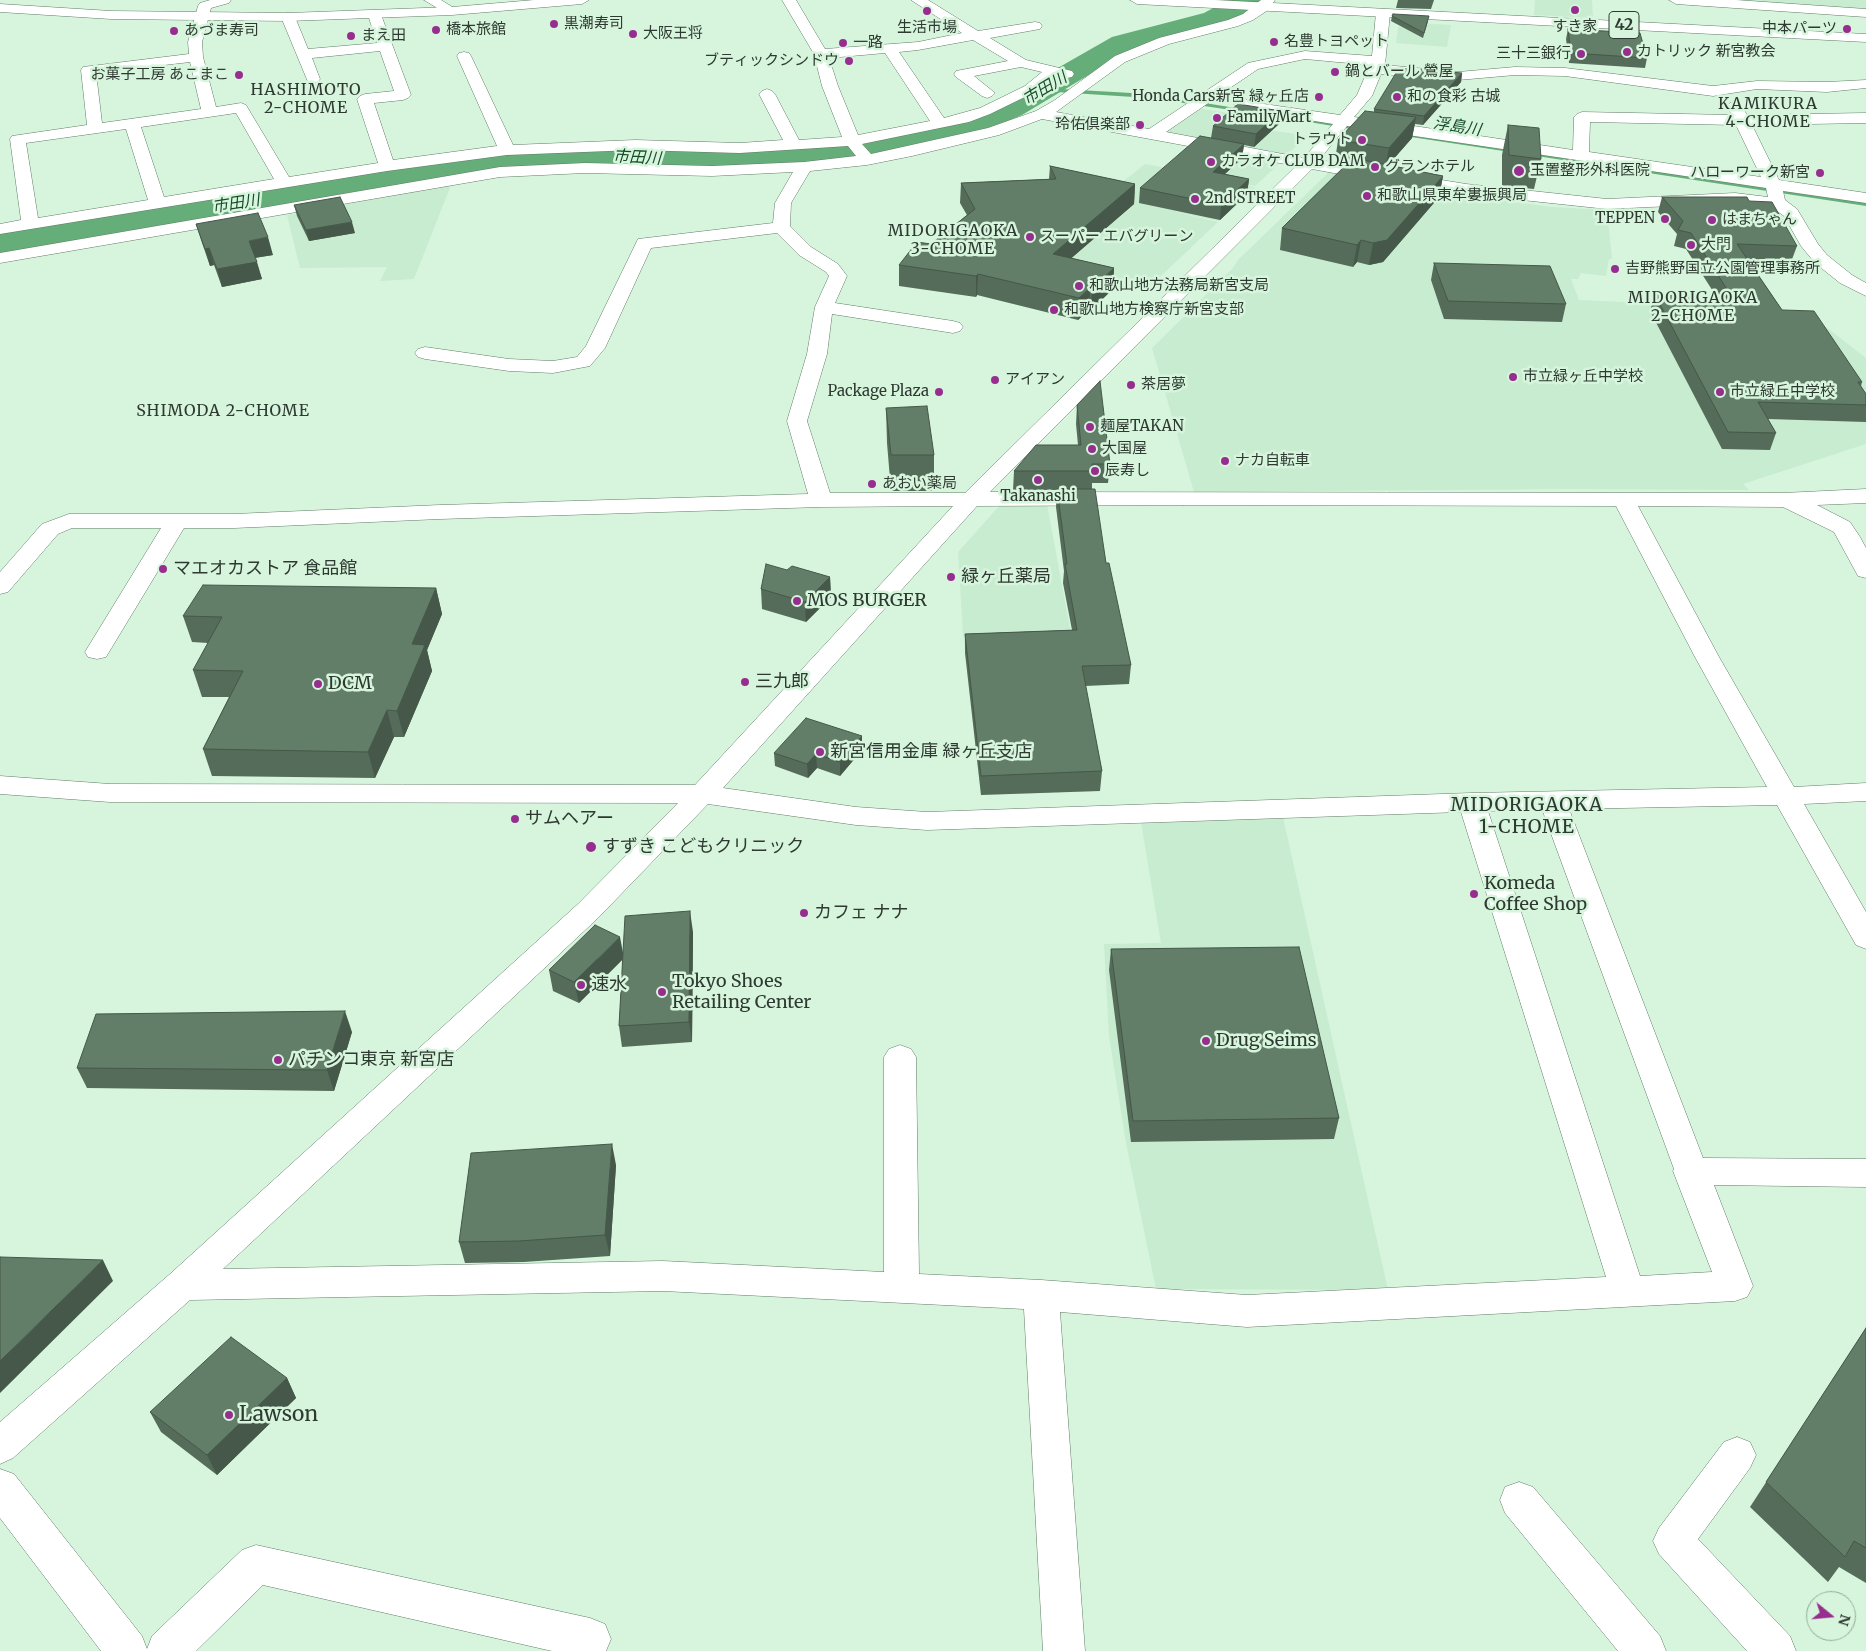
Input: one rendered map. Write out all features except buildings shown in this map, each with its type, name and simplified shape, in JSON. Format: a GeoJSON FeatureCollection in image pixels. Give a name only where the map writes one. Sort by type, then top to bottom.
{"type":"FeatureCollection","features":[{"type":"Feature","properties":{"kind":"main road"},"geometry":{"type":"LineString","coordinates":[[4,0],[201,16]]}},
{"type":"Feature","properties":{"kind":"main road"},"geometry":{"type":"LineString","coordinates":[[208,111],[196,57],[195,42],[205,6],[224,0]]}},
{"type":"Feature","properties":{"kind":"main road"},"geometry":{"type":"LineString","coordinates":[[431,0],[452,11]]}},
{"type":"Feature","properties":{"kind":"main road"},"geometry":{"type":"LineString","coordinates":[[0,8],[111,15],[288,17],[452,11],[510,2],[582,0]]}},
{"type":"Feature","properties":{"kind":"main road"},"geometry":{"type":"LineString","coordinates":[[789,0],[821,54],[830,86],[852,141],[867,160]]}},
{"type":"Feature","properties":{"kind":"main road"},"geometry":{"type":"LineString","coordinates":[[918,0],[1021,63],[1088,78]]}},
{"type":"Feature","properties":{"kind":"main road","name":"42"},"geometry":{"type":"LineString","coordinates":[[1137,0],[1228,5],[1383,7],[1866,38]]}},
{"type":"Feature","properties":{"kind":"main road"},"geometry":{"type":"LineString","coordinates":[[1676,0],[1866,13]]}},
{"type":"Feature","properties":{"kind":"main road"},"geometry":{"type":"LineString","coordinates":[[0,258],[500,172],[586,168],[712,171],[804,167],[867,160],[993,132],[1041,114],[1088,78],[1120,59],[1146,47],[1233,23],[1248,17],[1261,4]]}},
{"type":"Feature","properties":{"kind":"main road"},"geometry":{"type":"LineString","coordinates":[[0,1446],[182,1285],[588,911],[702,794],[971,498],[1308,163],[1344,122],[1362,100],[1378,65],[1383,7]]}},
{"type":"Feature","properties":{"kind":"main road"},"geometry":{"type":"LineString","coordinates":[[375,15],[403,95],[365,99],[387,166]]}},
{"type":"Feature","properties":{"kind":"main road"},"geometry":{"type":"LineString","coordinates":[[288,17],[313,79]]}},
{"type":"Feature","properties":{"kind":"main road"},"geometry":{"type":"LineString","coordinates":[[821,54],[918,46],[1035,26]]}},
{"type":"Feature","properties":{"kind":"main road"},"geometry":{"type":"LineString","coordinates":[[303,54],[386,46]]}},
{"type":"Feature","properties":{"kind":"main road"},"geometry":{"type":"LineString","coordinates":[[889,48],[939,122]]}},
{"type":"Feature","properties":{"kind":"main road"},"geometry":{"type":"LineString","coordinates":[[464,56],[507,150]]}},
{"type":"Feature","properties":{"kind":"main road"},"geometry":{"type":"LineString","coordinates":[[1151,135],[1253,66],[1299,56],[1458,76],[1515,71],[1565,72],[1617,77],[1683,88],[1727,90],[1757,85],[1827,87],[1866,84]]}},
{"type":"Feature","properties":{"kind":"main road"},"geometry":{"type":"LineString","coordinates":[[95,128],[88,70],[196,57]]}},
{"type":"Feature","properties":{"kind":"main road"},"geometry":{"type":"LineString","coordinates":[[987,93],[961,74],[1021,63]]}},
{"type":"Feature","properties":{"kind":"main road"},"geometry":{"type":"LineString","coordinates":[[0,229],[387,166],[507,150],[635,145],[720,149],[852,141],[939,122],[963,119],[985,111],[1030,89],[1053,71]]}},
{"type":"Feature","properties":{"kind":"main road"},"geometry":{"type":"LineString","coordinates":[[1219,88],[1246,106],[1866,198]]}},
{"type":"Feature","properties":{"kind":"main road"},"geometry":{"type":"LineString","coordinates":[[1727,90],[1773,185],[1778,203]]}},
{"type":"Feature","properties":{"kind":"main road"},"geometry":{"type":"LineString","coordinates":[[767,94],[794,146]]}},
{"type":"Feature","properties":{"kind":"main road"},"geometry":{"type":"LineString","coordinates":[[30,224],[18,139],[208,111],[241,108],[284,183]]}},
{"type":"Feature","properties":{"kind":"main road"},"geometry":{"type":"LineString","coordinates":[[1041,114],[1422,183],[1542,198],[1632,204],[1735,198],[1778,203],[1791,213],[1810,246],[1821,259],[1846,279],[1866,290]]}},
{"type":"Feature","properties":{"kind":"main road"},"geometry":{"type":"LineString","coordinates":[[1581,156],[1582,117],[1741,120],[1865,119]]}},
{"type":"Feature","properties":{"kind":"main road"},"geometry":{"type":"LineString","coordinates":[[132,123],[158,204]]}},
{"type":"Feature","properties":{"kind":"main road"},"geometry":{"type":"LineString","coordinates":[[804,167],[783,203],[781,227],[805,251],[832,268],[838,276],[824,307],[817,354],[797,421],[821,500]]}},
{"type":"Feature","properties":{"kind":"main road"},"geometry":{"type":"LineString","coordinates":[[425,353],[509,365],[553,367],[583,362],[595,348],[644,243],[781,227]]}},
{"type":"Feature","properties":{"kind":"main road"},"geometry":{"type":"LineString","coordinates":[[824,307],[954,327]]}},
{"type":"Feature","properties":{"kind":"main road"},"geometry":{"type":"LineString","coordinates":[[0,587],[50,529],[69,521],[176,522],[821,500],[971,498],[1783,500],[1866,496]]}},
{"type":"Feature","properties":{"kind":"main road"},"geometry":{"type":"LineString","coordinates":[[1623,499],[1707,657],[1866,938]]}},
{"type":"Feature","properties":{"kind":"main road"},"geometry":{"type":"LineString","coordinates":[[1783,500],[1813,511],[1842,527],[1866,571]]}},
{"type":"Feature","properties":{"kind":"main road"},"geometry":{"type":"LineString","coordinates":[[97,652],[176,522]]}},
{"type":"Feature","properties":{"kind":"main road"},"geometry":{"type":"LineString","coordinates":[[0,785],[110,793],[702,794],[856,816],[927,821],[1471,802],[1787,796],[1866,792]]}},
{"type":"Feature","properties":{"kind":"main road"},"geometry":{"type":"LineString","coordinates":[[182,1285],[663,1276],[1041,1295],[1247,1311],[1735,1286],[1690,1171],[1552,800]]}},
{"type":"Feature","properties":{"kind":"main road"},"geometry":{"type":"LineString","coordinates":[[1471,802],[1628,1292]]}},
{"type":"Feature","properties":{"kind":"main road"},"geometry":{"type":"LineString","coordinates":[[900,1057],[902,1288]]}},
{"type":"Feature","properties":{"kind":"main road"},"geometry":{"type":"LineString","coordinates":[[1690,1171],[1866,1172]]}},
{"type":"Feature","properties":{"kind":"main road"},"geometry":{"type":"LineString","coordinates":[[1041,1295],[1064,1651]]}},
{"type":"Feature","properties":{"kind":"main road"},"geometry":{"type":"LineString","coordinates":[[1737,1455],[1673,1541],[1775,1651]]}},
{"type":"Feature","properties":{"kind":"main road"},"geometry":{"type":"LineString","coordinates":[[0,1487],[127,1651]]}},
{"type":"Feature","properties":{"kind":"main road"},"geometry":{"type":"LineString","coordinates":[[1519,1500],[1645,1651]]}},
{"type":"Feature","properties":{"kind":"main road"},"geometry":{"type":"LineString","coordinates":[[167,1651],[256,1564],[590,1639]]}},
{"type":"Feature","properties":{"kind":"shaded area"},"geometry":{"type":"Polygon","coordinates":[[[1535,0],[1592,0],[1593,18],[1534,15],[1535,0]]]}},
{"type":"Feature","properties":{"kind":"shaded area"},"geometry":{"type":"Polygon","coordinates":[[[1705,0],[1866,0],[1866,12],[1705,0]]]}},
{"type":"Feature","properties":{"kind":"shaded area"},"geometry":{"type":"Polygon","coordinates":[[[1413,23],[1451,25],[1447,47],[1396,43],[1398,27],[1413,23]]]}},
{"type":"Feature","properties":{"kind":"shaded area"},"geometry":{"type":"Polygon","coordinates":[[[1196,108],[1249,116],[1242,126],[1308,136],[1286,155],[1163,134],[1196,108]]]}},
{"type":"Feature","properties":{"kind":"shaded area"},"geometry":{"type":"Polygon","coordinates":[[[1198,146],[1282,161],[1255,186],[1177,170],[1257,188],[1219,221],[1170,211],[1218,222],[1144,292],[1064,267],[969,220],[960,203],[1104,197],[1145,164],[1171,169],[1198,146]]]}},
{"type":"Feature","properties":{"kind":"shaded area","name":"市立緑ヶ丘中学校"},"geometry":{"type":"Polygon","coordinates":[[[1331,170],[1444,193],[1553,207],[1607,210],[1612,259],[1609,259],[1606,276],[1581,273],[1578,279],[1571,279],[1579,300],[1804,310],[1866,358],[1866,444],[1743,484],[1749,490],[1562,489],[1194,492],[1152,348],[1233,268],[1238,260],[1331,170]]]}},
{"type":"Feature","properties":{"kind":"shaded area"},"geometry":{"type":"Polygon","coordinates":[[[451,185],[414,279],[380,281],[387,267],[300,268],[287,215],[451,185]]]}},
{"type":"Feature","properties":{"kind":"shaded area"},"geometry":{"type":"Polygon","coordinates":[[[1047,504],[1100,791],[981,795],[963,634],[958,552],[1000,505],[1047,504]]]}},
{"type":"Feature","properties":{"kind":"shaded area"},"geometry":{"type":"Polygon","coordinates":[[[1283,817],[1388,1290],[1156,1289],[1126,1143],[1109,1036],[1104,944],[1161,943],[1141,822],[1283,817]]]}},
{"type":"Feature","properties":{"kind":"waterway","name":"市田川"},"geometry":{"type":"LineString","coordinates":[[0,243],[500,161],[602,156],[730,163],[840,154],[898,143],[978,122],[1011,108],[1122,43],[1214,19],[1249,0]]}},
{"type":"Feature","properties":{"kind":"waterway","name":"浮島川"},"geometry":{"type":"LineString","coordinates":[[1043,90],[1149,96],[1245,110]]}},
{"type":"Feature","properties":{"kind":"waterway","name":"浮島川"},"geometry":{"type":"LineString","coordinates":[[1269,114],[1363,129]]}},
{"type":"Feature","properties":{"kind":"waterway","name":"浮島川"},"geometry":{"type":"LineString","coordinates":[[1400,134],[1866,204]]}},
{"type":"Feature","properties":{"kind":"place","name":"すき家"},"geometry":{"type":"Point","coordinates":[1575,10]}},
{"type":"Feature","properties":{"kind":"place","name":"生活市場"},"geometry":{"type":"Point","coordinates":[927,11]}},
{"type":"Feature","properties":{"kind":"place","name":"黒潮寿司"},"geometry":{"type":"Point","coordinates":[554,24]}},
{"type":"Feature","properties":{"kind":"place","name":"中本パーツ"},"geometry":{"type":"Point","coordinates":[1847,29]}},
{"type":"Feature","properties":{"kind":"place","name":"橋本旅館"},"geometry":{"type":"Point","coordinates":[436,30]}},
{"type":"Feature","properties":{"kind":"place","name":"あづま寿司"},"geometry":{"type":"Point","coordinates":[174,31]}},
{"type":"Feature","properties":{"kind":"place","name":"大阪王将"},"geometry":{"type":"Point","coordinates":[633,34]}},
{"type":"Feature","properties":{"kind":"place","name":"まえ田"},"geometry":{"type":"Point","coordinates":[351,36]}},
{"type":"Feature","properties":{"kind":"place","name":"名豊トヨペット"},"geometry":{"type":"Point","coordinates":[1274,42]}},
{"type":"Feature","properties":{"kind":"place","name":"一路"},"geometry":{"type":"Point","coordinates":[843,43]}},
{"type":"Feature","properties":{"kind":"place","name":"カトリック 新宮教会"},"geometry":{"type":"Point","coordinates":[1627,52]}},
{"type":"Feature","properties":{"kind":"place","name":"三十三銀行"},"geometry":{"type":"Point","coordinates":[1581,54]}},
{"type":"Feature","properties":{"kind":"place","name":"ブティックシンドウ"},"geometry":{"type":"Point","coordinates":[849,61]}},
{"type":"Feature","properties":{"kind":"place","name":"鍋とバール 鶯屋"},"geometry":{"type":"Point","coordinates":[1335,72]}},
{"type":"Feature","properties":{"kind":"place","name":"お菓子工房 あこまこ"},"geometry":{"type":"Point","coordinates":[239,75]}},
{"type":"Feature","properties":{"kind":"place","name":"Honda Cars新宮 緑ヶ丘店"},"geometry":{"type":"Point","coordinates":[1319,97]}},
{"type":"Feature","properties":{"kind":"place","name":"和の食彩 古城"},"geometry":{"type":"Point","coordinates":[1397,97]}},
{"type":"Feature","properties":{"kind":"place","name":"FamilyMart"},"geometry":{"type":"Point","coordinates":[1217,118]}},
{"type":"Feature","properties":{"kind":"place","name":"玲佑倶楽部"},"geometry":{"type":"Point","coordinates":[1140,125]}},
{"type":"Feature","properties":{"kind":"place","name":"トラウト"},"geometry":{"type":"Point","coordinates":[1362,140]}},
{"type":"Feature","properties":{"kind":"place","name":"カラオケ CLUB DAM"},"geometry":{"type":"Point","coordinates":[1211,162]}},
{"type":"Feature","properties":{"kind":"place","name":"グランホテル"},"geometry":{"type":"Point","coordinates":[1375,167]}},
{"type":"Feature","properties":{"kind":"place","name":"玉置整形外科医院"},"geometry":{"type":"Point","coordinates":[1519,171]}},
{"type":"Feature","properties":{"kind":"place","name":"ハローワーク新宮"},"geometry":{"type":"Point","coordinates":[1820,173]}},
{"type":"Feature","properties":{"kind":"place","name":"和歌山県東牟婁振興局"},"geometry":{"type":"Point","coordinates":[1367,196]}},
{"type":"Feature","properties":{"kind":"place","name":"2nd STREET"},"geometry":{"type":"Point","coordinates":[1195,199]}},
{"type":"Feature","properties":{"kind":"place","name":"TEPPEN"},"geometry":{"type":"Point","coordinates":[1665,219]}},
{"type":"Feature","properties":{"kind":"place","name":"はまちゃん"},"geometry":{"type":"Point","coordinates":[1712,220]}},
{"type":"Feature","properties":{"kind":"place","name":"スーパー エバグリーン"},"geometry":{"type":"Point","coordinates":[1030,237]}},
{"type":"Feature","properties":{"kind":"place","name":"大門"},"geometry":{"type":"Point","coordinates":[1691,245]}},
{"type":"Feature","properties":{"kind":"place","name":"吉野熊野国立公園管理事務所"},"geometry":{"type":"Point","coordinates":[1615,269]}},
{"type":"Feature","properties":{"kind":"place","name":"和歌山地方法務局新宮支局"},"geometry":{"type":"Point","coordinates":[1079,286]}},
{"type":"Feature","properties":{"kind":"place","name":"和歌山地方検察庁新宮支部"},"geometry":{"type":"Point","coordinates":[1054,310]}},
{"type":"Feature","properties":{"kind":"place","name":"市立緑ヶ丘中学校"},"geometry":{"type":"Point","coordinates":[1513,377]}},
{"type":"Feature","properties":{"kind":"place","name":"アイアン"},"geometry":{"type":"Point","coordinates":[995,380]}},
{"type":"Feature","properties":{"kind":"place","name":"茶居夢"},"geometry":{"type":"Point","coordinates":[1131,385]}},
{"type":"Feature","properties":{"kind":"place","name":"Package Plaza"},"geometry":{"type":"Point","coordinates":[939,392]}},
{"type":"Feature","properties":{"kind":"place","name":"市立緑丘中学校"},"geometry":{"type":"Point","coordinates":[1720,392]}},
{"type":"Feature","properties":{"kind":"place","name":"麺屋TAKAN"},"geometry":{"type":"Point","coordinates":[1090,427]}},
{"type":"Feature","properties":{"kind":"place","name":"大国屋"},"geometry":{"type":"Point","coordinates":[1092,449]}},
{"type":"Feature","properties":{"kind":"place","name":"ナカ自転車"},"geometry":{"type":"Point","coordinates":[1225,461]}},
{"type":"Feature","properties":{"kind":"place","name":"辰寿し"},"geometry":{"type":"Point","coordinates":[1095,471]}},
{"type":"Feature","properties":{"kind":"place","name":"Takanashi"},"geometry":{"type":"Point","coordinates":[1038,480]}},
{"type":"Feature","properties":{"kind":"place","name":"あおい薬局"},"geometry":{"type":"Point","coordinates":[872,484]}},
{"type":"Feature","properties":{"kind":"place","name":"マエオカストア 食品館"},"geometry":{"type":"Point","coordinates":[163,569]}},
{"type":"Feature","properties":{"kind":"place","name":"緑ヶ丘薬局"},"geometry":{"type":"Point","coordinates":[951,577]}},
{"type":"Feature","properties":{"kind":"place","name":"MOS BURGER"},"geometry":{"type":"Point","coordinates":[797,601]}},
{"type":"Feature","properties":{"kind":"place","name":"三九郎"},"geometry":{"type":"Point","coordinates":[745,682]}},
{"type":"Feature","properties":{"kind":"place","name":"DCM"},"geometry":{"type":"Point","coordinates":[318,684]}},
{"type":"Feature","properties":{"kind":"place","name":"新宮信用金庫 緑ヶ丘支店"},"geometry":{"type":"Point","coordinates":[820,752]}},
{"type":"Feature","properties":{"kind":"place","name":"サムヘアー"},"geometry":{"type":"Point","coordinates":[515,819]}},
{"type":"Feature","properties":{"kind":"place","name":"すずき こどもクリニック"},"geometry":{"type":"Point","coordinates":[591,847]}},
{"type":"Feature","properties":{"kind":"place","name":"Komeda Coffee Shop"},"geometry":{"type":"Point","coordinates":[1474,894]}},
{"type":"Feature","properties":{"kind":"place","name":"カフェ ナナ"},"geometry":{"type":"Point","coordinates":[804,913]}},
{"type":"Feature","properties":{"kind":"place","name":"速水"},"geometry":{"type":"Point","coordinates":[581,985]}},
{"type":"Feature","properties":{"kind":"place","name":"Tokyo Shoes Retailing Center"},"geometry":{"type":"Point","coordinates":[662,992]}},
{"type":"Feature","properties":{"kind":"place","name":"Drug Seims"},"geometry":{"type":"Point","coordinates":[1206,1041]}},
{"type":"Feature","properties":{"kind":"place","name":"パチンコ東京 新宮店"},"geometry":{"type":"Point","coordinates":[278,1060]}},
{"type":"Feature","properties":{"kind":"place","name":"Lawson"},"geometry":{"type":"Point","coordinates":[229,1415]}},
{"type":"Feature","properties":{"kind":"district","name":"HASHIMOTO 2-CHOME"},"geometry":{"type":"Point","coordinates":[306,99]}},
{"type":"Feature","properties":{"kind":"district","name":"KAMIKURA 4-CHOME"},"geometry":{"type":"Point","coordinates":[1768,113]}},
{"type":"Feature","properties":{"kind":"district","name":"MIDORIGAOKA 3-CHOME"},"geometry":{"type":"Point","coordinates":[953,240]}},
{"type":"Feature","properties":{"kind":"district","name":"MIDORIGAOKA 2-CHOME"},"geometry":{"type":"Point","coordinates":[1693,307]}},
{"type":"Feature","properties":{"kind":"district","name":"SHIMODA 2-CHOME"},"geometry":{"type":"Point","coordinates":[223,411]}},
{"type":"Feature","properties":{"kind":"district","name":"MIDORIGAOKA 1-CHOME"},"geometry":{"type":"Point","coordinates":[1527,817]}}]}
